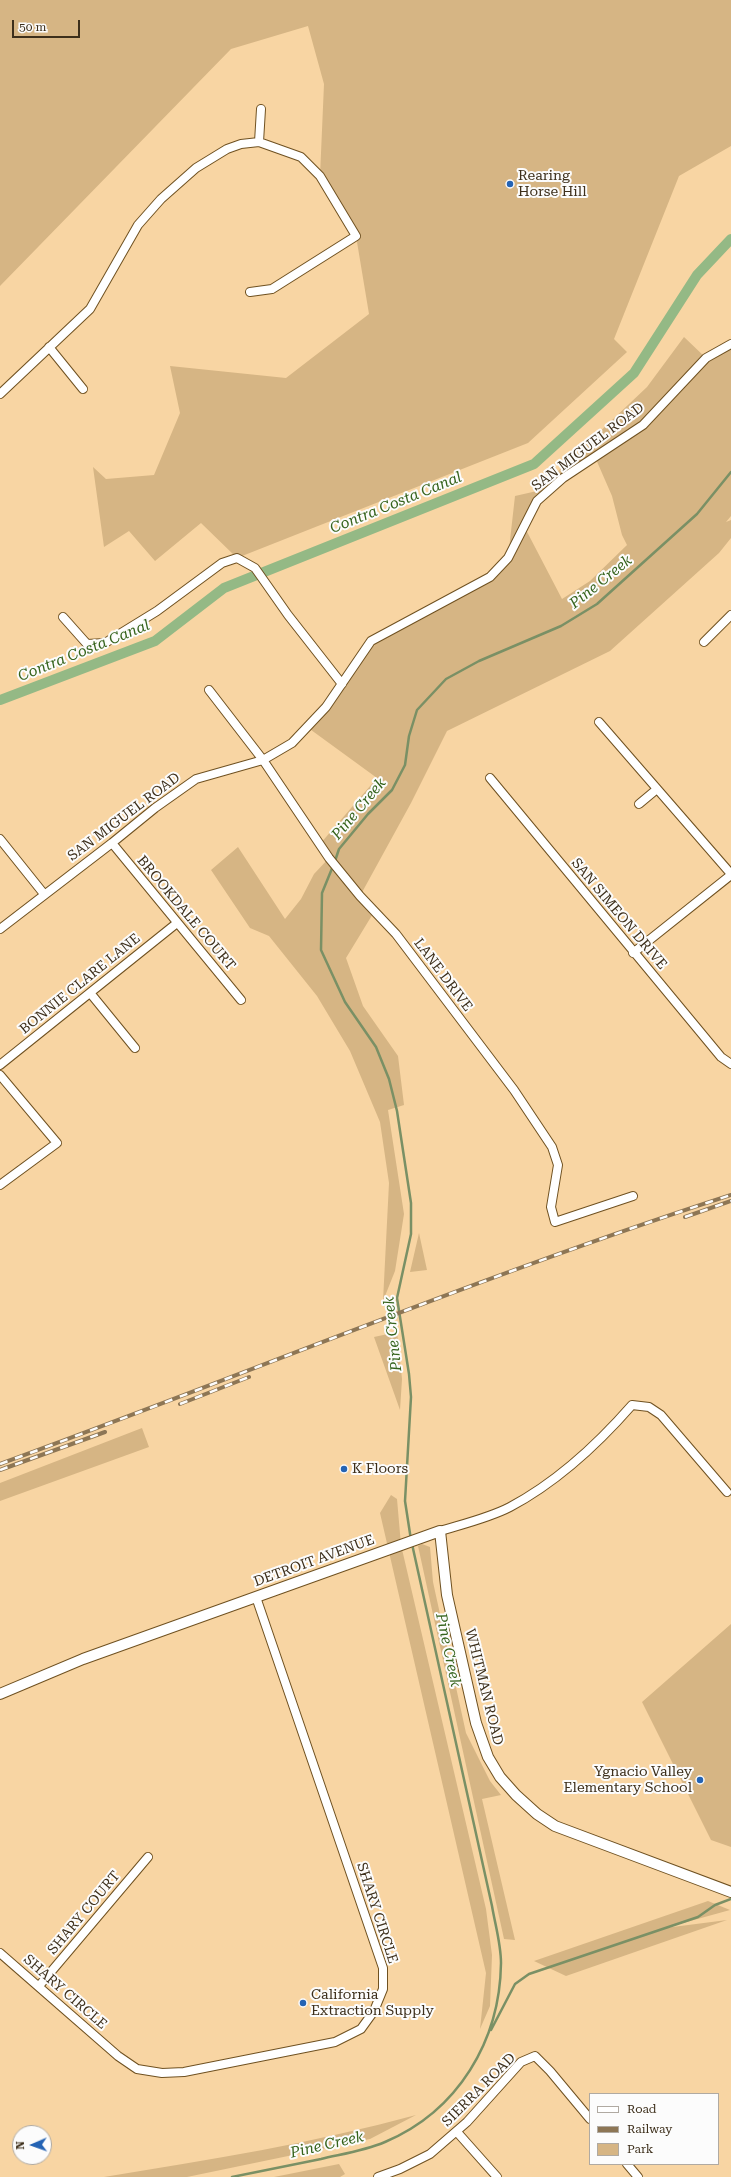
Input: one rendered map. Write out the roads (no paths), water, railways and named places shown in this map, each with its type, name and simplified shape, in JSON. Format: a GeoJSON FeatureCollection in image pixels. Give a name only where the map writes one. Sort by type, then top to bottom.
{"type":"FeatureCollection","features":[{"type":"Feature","properties":{"kind":"street"},"geometry":{"type":"LineString","coordinates":[[258,142],[261,109]]}},
{"type":"Feature","properties":{"kind":"street"},"geometry":{"type":"LineString","coordinates":[[0,394],[90,309],[138,225],[174,186],[214,155],[241,144],[258,142],[302,157],[320,176],[356,236],[272,289],[250,292]]}},
{"type":"Feature","properties":{"kind":"street","name":"SAN MIGUEL ROAD"},"geometry":{"type":"LineString","coordinates":[[0,929],[155,808],[196,780],[263,760],[292,743],[326,707],[372,641],[490,577],[508,558],[537,501],[563,478],[643,425],[706,358],[731,344]]}},
{"type":"Feature","properties":{"kind":"street"},"geometry":{"type":"LineString","coordinates":[[49,348],[83,389]]}},
{"type":"Feature","properties":{"kind":"street"},"geometry":{"type":"LineString","coordinates":[[63,618],[87,644],[104,642],[156,611],[222,563],[237,558],[255,568],[288,615],[342,684]]}},
{"type":"Feature","properties":{"kind":"street"},"geometry":{"type":"LineString","coordinates":[[704,642],[731,615]]}},
{"type":"Feature","properties":{"kind":"street","name":"LANE DRIVE"},"geometry":{"type":"LineString","coordinates":[[209,690],[263,760],[329,858],[360,896],[396,934],[514,1090],[552,1147],[558,1165],[551,1207],[555,1222],[633,1196]]}},
{"type":"Feature","properties":{"kind":"street"},"geometry":{"type":"LineString","coordinates":[[599,722],[731,874],[634,953]]}},
{"type":"Feature","properties":{"kind":"street","name":"SAN SIMEON DRIVE"},"geometry":{"type":"LineString","coordinates":[[490,778],[721,1057],[731,1064]]}},
{"type":"Feature","properties":{"kind":"street"},"geometry":{"type":"LineString","coordinates":[[639,804],[658,790]]}},
{"type":"Feature","properties":{"kind":"street"},"geometry":{"type":"LineString","coordinates":[[0,839],[44,894]]}},
{"type":"Feature","properties":{"kind":"street","name":"BROOKDALE COURT"},"geometry":{"type":"LineString","coordinates":[[112,843],[241,1000]]}},
{"type":"Feature","properties":{"kind":"street","name":"BONNIE CLARE LANE"},"geometry":{"type":"LineString","coordinates":[[0,1065],[91,994],[177,923]]}},
{"type":"Feature","properties":{"kind":"street"},"geometry":{"type":"LineString","coordinates":[[91,994],[135,1048]]}},
{"type":"Feature","properties":{"kind":"street"},"geometry":{"type":"LineString","coordinates":[[0,1075],[56,1143],[0,1185]]}},
{"type":"Feature","properties":{"kind":"street","name":"DETROIT AVENUE"},"geometry":{"type":"LineString","coordinates":[[0,1694],[83,1659],[440,1531],[509,1508],[558,1477],[618,1422],[632,1405],[649,1407],[661,1415],[727,1492]]}},
{"type":"Feature","properties":{"kind":"street","name":"WHITMAN ROAD"},"geometry":{"type":"LineString","coordinates":[[440,1531],[447,1595],[476,1723],[488,1757],[500,1777],[516,1795],[537,1814],[555,1826],[731,1892]]}},
{"type":"Feature","properties":{"kind":"street","name":"SHARY CIRCLE"},"geometry":{"type":"LineString","coordinates":[[0,1954],[39,1986],[118,2056],[137,2069],[162,2073],[184,2072],[336,2042],[361,2029],[374,2011],[383,1989],[383,1968],[256,1597]]}},
{"type":"Feature","properties":{"kind":"street","name":"SHARY COURT"},"geometry":{"type":"LineString","coordinates":[[39,1986],[148,1857]]}},
{"type":"Feature","properties":{"kind":"street","name":"SIERRA ROAD"},"geometry":{"type":"LineString","coordinates":[[378,2177],[400,2169],[430,2154],[457,2132],[521,2062],[535,2056],[550,2071],[589,2118]]}},
{"type":"Feature","properties":{"kind":"street"},"geometry":{"type":"LineString","coordinates":[[457,2132],[497,2177]]}},
{"type":"Feature","properties":{"kind":"street"},"geometry":{"type":"LineString","coordinates":[[628,2165],[638,2177]]}},
{"type":"Feature","properties":{"kind":"waterway","name":"Contra Costa Canal"},"geometry":{"type":"LineString","coordinates":[[0,700],[155,641],[224,588],[534,464],[634,373],[697,275],[731,239]]}},
{"type":"Feature","properties":{"kind":"waterway","name":"Pine Creek"},"geometry":{"type":"LineString","coordinates":[[335,861],[339,849],[368,814],[392,790],[405,765],[409,736],[417,710],[446,679],[479,661],[561,626],[597,604],[697,514],[731,472]]}},
{"type":"Feature","properties":{"kind":"waterway","name":"Pine Creek"},"geometry":{"type":"LineString","coordinates":[[333,866],[322,893],[321,950],[345,1002],[376,1047],[389,1079],[397,1111],[411,1203],[411,1234],[397,1298],[409,1374],[411,1397],[405,1501],[411,1540]]}},
{"type":"Feature","properties":{"kind":"waterway","name":"Pine Creek"},"geometry":{"type":"LineString","coordinates":[[232,2177],[361,2150],[385,2142],[411,2129],[434,2112],[454,2092],[470,2070],[483,2046],[493,2020],[499,1992],[501,1963],[499,1941],[412,1544]]}},
{"type":"Feature","properties":{"kind":"waterway"},"geometry":{"type":"LineString","coordinates":[[491,2030],[515,1984],[529,1974],[698,1917],[715,1905],[731,1899]]}},
{"type":"Feature","properties":{"kind":"railway"},"geometry":{"type":"LineString","coordinates":[[0,1464],[547,1258],[731,1195]]}},
{"type":"Feature","properties":{"kind":"railway"},"geometry":{"type":"LineString","coordinates":[[685,1217],[731,1201]]}},
{"type":"Feature","properties":{"kind":"railway"},"geometry":{"type":"LineString","coordinates":[[180,1404],[249,1377]]}},
{"type":"Feature","properties":{"kind":"railway"},"geometry":{"type":"LineString","coordinates":[[0,1470],[105,1432]]}},
{"type":"Feature","properties":{"kind":"place","name":"Rearing Horse Hill"},"geometry":{"type":"Point","coordinates":[510,184]}},
{"type":"Feature","properties":{"kind":"place","name":"K Floors"},"geometry":{"type":"Point","coordinates":[344,1469]}},
{"type":"Feature","properties":{"kind":"place","name":"Ygnacio Valley Elementary School"},"geometry":{"type":"Point","coordinates":[700,1780]}},
{"type":"Feature","properties":{"kind":"place","name":"California Extraction Supply"},"geometry":{"type":"Point","coordinates":[303,2003]}}]}
